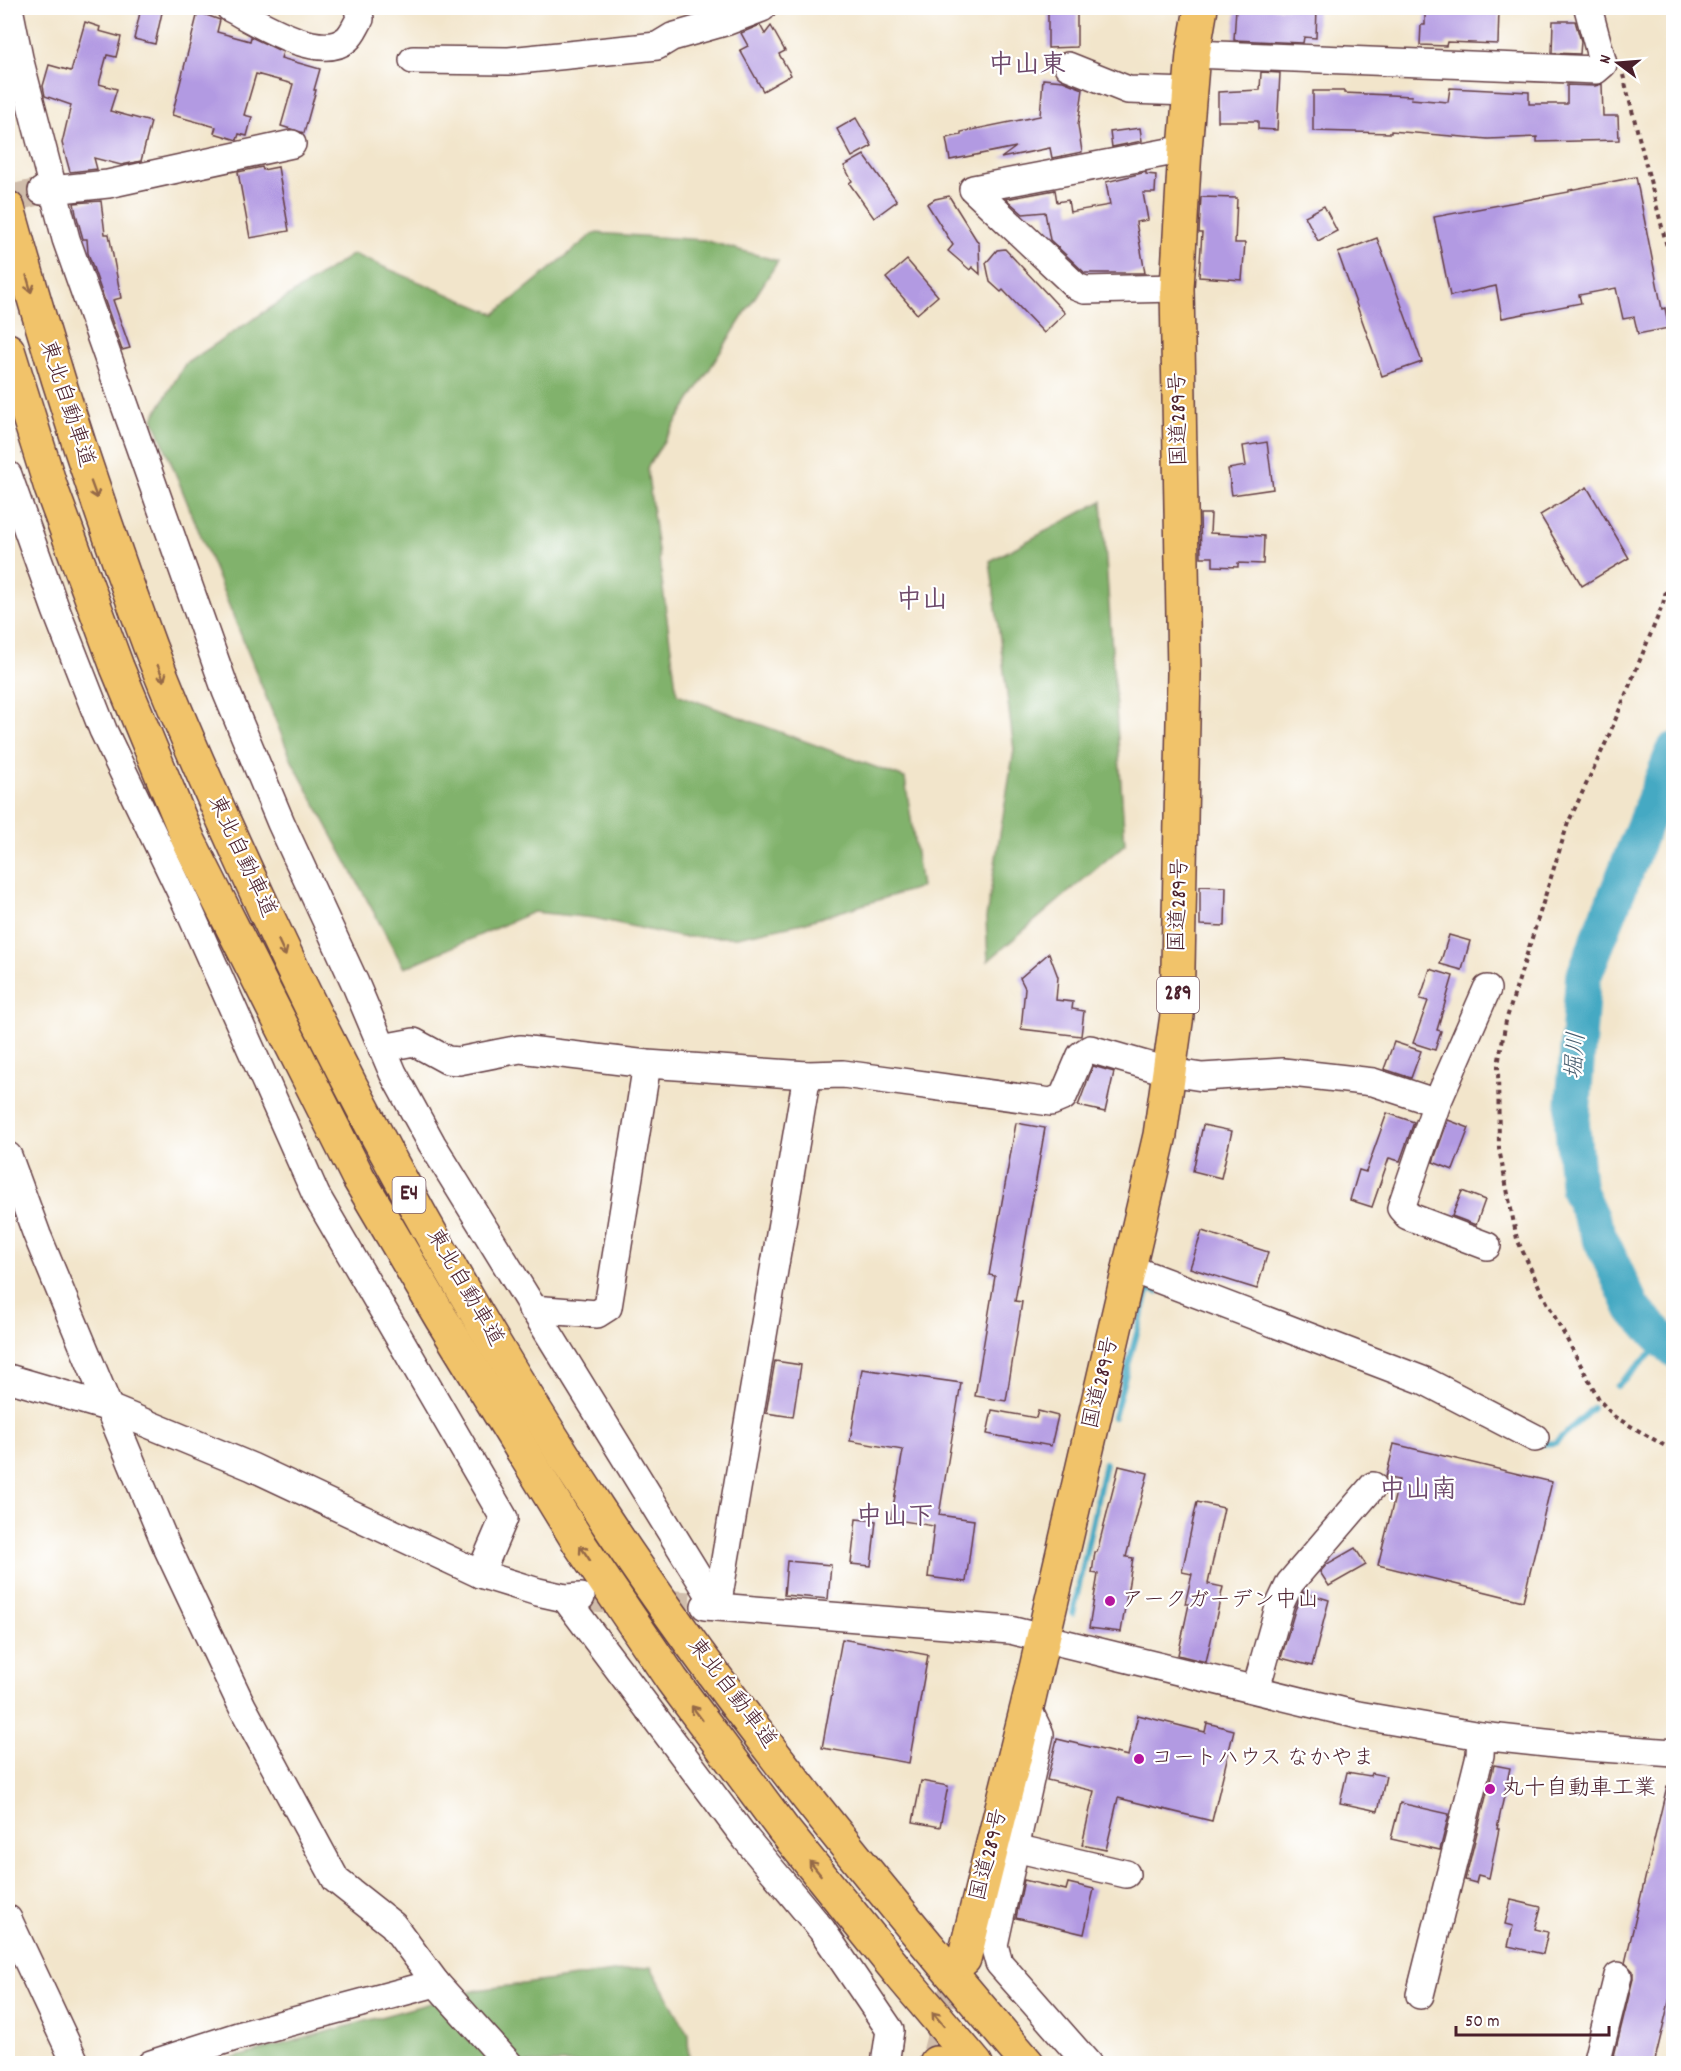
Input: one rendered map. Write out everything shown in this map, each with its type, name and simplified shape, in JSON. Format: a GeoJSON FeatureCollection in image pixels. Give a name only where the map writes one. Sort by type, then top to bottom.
{"type":"FeatureCollection","features":[{"type":"Feature","properties":{"kind":"highway","name":"国道289号"},"geometry":{"type":"LineString","coordinates":[[964,1959],[1026,1707],[1160,1134],[1177,1015],[1185,673],[1177,288],[1193,54],[1201,8]]}},
{"type":"Feature","properties":{"kind":"highway","name":"東北自動車道"},"geometry":{"type":"LineString","coordinates":[[8,208],[33,298],[88,473],[151,649],[223,822],[305,996],[387,1156],[537,1412],[621,1542],[704,1659],[810,1800],[929,1948],[1028,2064]]}},
{"type":"Feature","properties":{"kind":"highway","name":"東北自動車道"},"geometry":{"type":"LineString","coordinates":[[8,350],[51,488],[117,667],[189,840],[358,1177],[441,1318],[581,1546],[672,1680],[783,1828],[900,1974],[976,2064]]}},
{"type":"Feature","properties":{"kind":"street"},"geometry":{"type":"LineString","coordinates":[[9,8],[47,190],[226,691],[281,823],[393,1073],[432,1144],[711,1607]]}},
{"type":"Feature","properties":{"kind":"street"},"geometry":{"type":"LineString","coordinates":[[230,8],[291,40],[318,45],[337,45],[348,39],[360,19],[358,8]]}},
{"type":"Feature","properties":{"kind":"street"},"geometry":{"type":"LineString","coordinates":[[413,60],[509,61],[657,46],[672,37],[728,21],[762,8]]}},
{"type":"Feature","properties":{"kind":"street"},"geometry":{"type":"LineString","coordinates":[[1193,54],[1596,70],[1603,64],[1588,8]]}},
{"type":"Feature","properties":{"kind":"street"},"geometry":{"type":"LineString","coordinates":[[1068,66],[1128,90],[1191,92]]}},
{"type":"Feature","properties":{"kind":"street"},"geometry":{"type":"LineString","coordinates":[[47,190],[108,184],[292,144]]}},
{"type":"Feature","properties":{"kind":"street"},"geometry":{"type":"LineString","coordinates":[[1177,288],[1085,290],[1077,287],[973,189],[1185,149]]}},
{"type":"Feature","properties":{"kind":"street"},"geometry":{"type":"LineString","coordinates":[[8,475],[15,513],[103,730],[186,903],[316,1195],[504,1518],[480,1574]]}},
{"type":"Feature","properties":{"kind":"street"},"geometry":{"type":"LineString","coordinates":[[1487,989],[1437,1103],[1401,1208],[1408,1216],[1487,1246]]}},
{"type":"Feature","properties":{"kind":"street"},"geometry":{"type":"LineString","coordinates":[[382,1048],[414,1042],[447,1060],[459,1061],[520,1048],[647,1064],[807,1075],[843,1074],[1051,1102],[1064,1097],[1081,1055],[1090,1049],[1170,1072],[1202,1077],[1283,1072],[1373,1082],[1437,1103]]}},
{"type":"Feature","properties":{"kind":"street"},"geometry":{"type":"LineString","coordinates":[[532,1309],[597,1314],[608,1307],[647,1064]]}},
{"type":"Feature","properties":{"kind":"street"},"geometry":{"type":"LineString","coordinates":[[711,1607],[807,1075]]}},
{"type":"Feature","properties":{"kind":"street"},"geometry":{"type":"LineString","coordinates":[[8,1156],[37,1235],[166,1545],[242,1706],[336,1880],[393,1925],[436,1983],[509,2064]]}},
{"type":"Feature","properties":{"kind":"street"},"geometry":{"type":"LineString","coordinates":[[1129,1268],[1425,1381],[1534,1438]]}},
{"type":"Feature","properties":{"kind":"street"},"geometry":{"type":"LineString","coordinates":[[8,1378],[107,1407],[252,1467],[480,1574],[538,1592],[573,1597],[746,1839],[822,1930],[890,2030],[885,2064]]}},
{"type":"Feature","properties":{"kind":"street"},"geometry":{"type":"LineString","coordinates":[[1256,1689],[1280,1604],[1290,1583],[1373,1486]]}},
{"type":"Feature","properties":{"kind":"street"},"geometry":{"type":"LineString","coordinates":[[711,1607],[1010,1629],[1358,1715],[1481,1736],[1573,1746],[1674,1753]]}},
{"type":"Feature","properties":{"kind":"street"},"geometry":{"type":"LineString","coordinates":[[1026,1707],[1040,1734],[994,1945],[999,1963],[1088,2064]]}},
{"type":"Feature","properties":{"kind":"street"},"geometry":{"type":"LineString","coordinates":[[1420,1995],[1477,1766],[1481,1736]]}},
{"type":"Feature","properties":{"kind":"street"},"geometry":{"type":"LineString","coordinates":[[1015,1848],[1126,1875]]}},
{"type":"Feature","properties":{"kind":"street"},"geometry":{"type":"LineString","coordinates":[[8,1919],[76,2064]]}},
{"type":"Feature","properties":{"kind":"street"},"geometry":{"type":"LineString","coordinates":[[1596,2064],[1618,1976]]}},
{"type":"Feature","properties":{"kind":"street"},"geometry":{"type":"LineString","coordinates":[[151,2064],[238,2036],[436,1983]]}},
{"type":"Feature","properties":{"kind":"path"},"geometry":{"type":"LineString","coordinates":[[1620,66],[1674,274]]}},
{"type":"Feature","properties":{"kind":"path"},"geometry":{"type":"LineString","coordinates":[[1674,556],[1663,604],[1607,740],[1568,823],[1506,1021],[1498,1065],[1499,1149],[1517,1239],[1542,1293],[1600,1401],[1615,1417],[1674,1450]]}},
{"type":"Feature","properties":{"kind":"green space"},"geometry":{"type":"Polygon","coordinates":[[[594,233],[704,240],[778,261],[647,468],[677,694],[905,778],[921,887],[803,923],[737,937],[680,937],[594,918],[533,912],[404,968],[292,761],[153,418],[185,364],[353,254],[495,314],[594,233]]]}},
{"type":"Feature","properties":{"kind":"green space"},"geometry":{"type":"Polygon","coordinates":[[[1102,501],[1125,844],[988,961],[986,918],[1014,750],[990,561],[1102,501]]]}},
{"type":"Feature","properties":{"kind":"green space"},"geometry":{"type":"Polygon","coordinates":[[[651,1967],[688,2034],[689,2063],[212,2064],[477,1990],[651,1967]]]}},
{"type":"Feature","properties":{"kind":"building"},"geometry":{"type":"Polygon","coordinates":[[[141,8],[163,8],[155,44],[134,39],[141,8]]]}},
{"type":"Feature","properties":{"kind":"building"},"geometry":{"type":"Polygon","coordinates":[[[1048,8],[1077,8],[1077,47],[1048,48],[1048,8]]]}},
{"type":"Feature","properties":{"kind":"building"},"geometry":{"type":"Polygon","coordinates":[[[1236,8],[1317,8],[1316,38],[1304,37],[1303,43],[1234,40],[1236,8]]]}},
{"type":"Feature","properties":{"kind":"building"},"geometry":{"type":"Polygon","coordinates":[[[1469,8],[1499,9],[1498,44],[1447,42],[1446,46],[1420,45],[1421,25],[1425,25],[1425,11],[1468,13],[1469,8]]]}},
{"type":"Feature","properties":{"kind":"building"},"geometry":{"type":"Polygon","coordinates":[[[198,12],[220,20],[217,32],[250,41],[251,37],[283,52],[281,58],[320,69],[304,133],[281,126],[293,84],[256,74],[244,115],[252,117],[247,136],[239,134],[237,140],[214,133],[216,127],[172,115],[198,12]]]}},
{"type":"Feature","properties":{"kind":"building"},"geometry":{"type":"Polygon","coordinates":[[[1553,21],[1575,21],[1581,41],[1580,54],[1552,53],[1553,21]]]}},
{"type":"Feature","properties":{"kind":"building"},"geometry":{"type":"Polygon","coordinates":[[[85,22],[100,27],[99,31],[121,37],[116,57],[107,55],[99,84],[117,89],[110,111],[151,122],[141,161],[121,165],[94,158],[97,169],[70,172],[62,143],[71,105],[45,96],[43,86],[49,65],[71,71],[85,22]]]}},
{"type":"Feature","properties":{"kind":"building"},"geometry":{"type":"Polygon","coordinates":[[[760,25],[765,34],[771,26],[785,51],[779,54],[791,75],[763,91],[740,50],[748,46],[741,33],[760,25]]]}},
{"type":"Feature","properties":{"kind":"building"},"geometry":{"type":"Polygon","coordinates":[[[1261,72],[1280,73],[1277,130],[1258,129],[1258,121],[1218,121],[1218,92],[1260,90],[1261,72]]]}},
{"type":"Feature","properties":{"kind":"building"},"geometry":{"type":"Polygon","coordinates":[[[1043,79],[1063,81],[1083,89],[1078,125],[1082,152],[1052,158],[1050,148],[1001,158],[1016,147],[950,160],[946,138],[961,135],[961,132],[1040,116],[1043,79]]]}},
{"type":"Feature","properties":{"kind":"building"},"geometry":{"type":"Polygon","coordinates":[[[1602,84],[1603,116],[1618,116],[1619,140],[1537,142],[1537,137],[1488,139],[1391,131],[1391,133],[1313,131],[1313,91],[1412,96],[1411,99],[1448,102],[1450,88],[1529,92],[1529,104],[1567,104],[1567,85],[1602,84]]]}},
{"type":"Feature","properties":{"kind":"building"},"geometry":{"type":"Polygon","coordinates":[[[856,118],[872,146],[852,157],[837,129],[856,118]]]}},
{"type":"Feature","properties":{"kind":"building"},"geometry":{"type":"Polygon","coordinates":[[[1140,128],[1142,141],[1112,147],[1110,132],[1140,128]]]}},
{"type":"Feature","properties":{"kind":"building"},"geometry":{"type":"Polygon","coordinates":[[[864,155],[897,201],[874,218],[849,183],[852,181],[844,166],[864,155]]]}},
{"type":"Feature","properties":{"kind":"building"},"geometry":{"type":"Polygon","coordinates":[[[262,167],[263,170],[278,167],[289,231],[250,238],[238,172],[262,167]]]}},
{"type":"Feature","properties":{"kind":"building"},"geometry":{"type":"Polygon","coordinates":[[[1146,172],[1146,174],[1156,175],[1155,193],[1143,193],[1148,220],[1136,222],[1145,273],[1085,273],[1050,240],[1045,212],[1023,214],[1006,199],[1055,190],[1057,202],[1068,200],[1070,212],[1110,205],[1106,182],[1146,172]]]}},
{"type":"Feature","properties":{"kind":"building"},"geometry":{"type":"Polygon","coordinates":[[[1636,177],[1662,309],[1665,308],[1669,328],[1638,334],[1634,317],[1623,319],[1616,288],[1579,295],[1581,303],[1502,318],[1496,286],[1450,296],[1434,217],[1636,177]]]}},
{"type":"Feature","properties":{"kind":"building"},"geometry":{"type":"Polygon","coordinates":[[[949,196],[979,244],[980,274],[972,267],[970,270],[948,251],[953,245],[927,204],[935,199],[949,196]]]}},
{"type":"Feature","properties":{"kind":"building"},"geometry":{"type":"Polygon","coordinates":[[[1201,197],[1237,198],[1235,243],[1245,243],[1242,280],[1199,277],[1202,233],[1199,233],[1201,197]]]}},
{"type":"Feature","properties":{"kind":"building"},"geometry":{"type":"Polygon","coordinates":[[[101,201],[105,234],[109,234],[121,298],[113,300],[130,348],[122,350],[88,253],[87,239],[83,239],[74,203],[101,201]]]}},
{"type":"Feature","properties":{"kind":"building"},"geometry":{"type":"Polygon","coordinates":[[[1324,206],[1337,231],[1318,241],[1305,216],[1324,206]]]}},
{"type":"Feature","properties":{"kind":"building"},"geometry":{"type":"Polygon","coordinates":[[[1377,238],[1422,362],[1382,376],[1338,253],[1377,238]]]}},
{"type":"Feature","properties":{"kind":"building"},"geometry":{"type":"Polygon","coordinates":[[[1005,249],[1065,313],[1044,333],[1003,290],[1001,292],[990,282],[986,263],[997,250],[1005,249]]]}},
{"type":"Feature","properties":{"kind":"building"},"geometry":{"type":"Polygon","coordinates":[[[907,260],[938,296],[917,314],[886,278],[907,260]]]}},
{"type":"Feature","properties":{"kind":"building"},"geometry":{"type":"Polygon","coordinates":[[[1267,442],[1273,489],[1232,495],[1228,469],[1246,466],[1243,446],[1267,442]]]}},
{"type":"Feature","properties":{"kind":"building"},"geometry":{"type":"Polygon","coordinates":[[[1587,487],[1629,558],[1582,586],[1540,515],[1587,487]]]}},
{"type":"Feature","properties":{"kind":"building"},"geometry":{"type":"Polygon","coordinates":[[[1200,514],[1211,514],[1210,533],[1264,536],[1263,564],[1238,563],[1238,567],[1213,566],[1213,557],[1201,557],[1200,514]]]}},
{"type":"Feature","properties":{"kind":"building"},"geometry":{"type":"Polygon","coordinates":[[[1200,886],[1226,887],[1225,926],[1200,925],[1200,886]]]}},
{"type":"Feature","properties":{"kind":"building"},"geometry":{"type":"Polygon","coordinates":[[[1449,935],[1470,941],[1462,970],[1440,964],[1449,935]]]}},
{"type":"Feature","properties":{"kind":"building"},"geometry":{"type":"Polygon","coordinates":[[[1049,953],[1058,977],[1056,1000],[1073,1002],[1072,1009],[1084,1011],[1081,1036],[1021,1029],[1025,988],[1020,978],[1049,953]]]}},
{"type":"Feature","properties":{"kind":"building"},"geometry":{"type":"Polygon","coordinates":[[[1430,969],[1453,976],[1437,1030],[1441,1031],[1435,1050],[1413,1043],[1428,1001],[1420,999],[1430,969]]]}},
{"type":"Feature","properties":{"kind":"building"},"geometry":{"type":"Polygon","coordinates":[[[1394,1042],[1421,1051],[1411,1078],[1384,1069],[1394,1042]]]}},
{"type":"Feature","properties":{"kind":"building"},"geometry":{"type":"Polygon","coordinates":[[[1093,1066],[1114,1072],[1105,1112],[1078,1106],[1093,1066]]]}},
{"type":"Feature","properties":{"kind":"building"},"geometry":{"type":"Polygon","coordinates":[[[1387,1113],[1414,1122],[1400,1161],[1389,1158],[1372,1207],[1350,1200],[1359,1170],[1366,1172],[1387,1113]]]}},
{"type":"Feature","properties":{"kind":"building"},"geometry":{"type":"Polygon","coordinates":[[[1448,1120],[1469,1128],[1453,1170],[1433,1162],[1448,1120]]]}},
{"type":"Feature","properties":{"kind":"building"},"geometry":{"type":"Polygon","coordinates":[[[1016,1123],[1045,1128],[1015,1301],[1022,1302],[1006,1401],[975,1396],[995,1276],[989,1275],[1016,1123]]]}},
{"type":"Feature","properties":{"kind":"building"},"geometry":{"type":"Polygon","coordinates":[[[1203,1125],[1232,1131],[1221,1178],[1193,1171],[1203,1125]]]}},
{"type":"Feature","properties":{"kind":"building"},"geometry":{"type":"Polygon","coordinates":[[[1462,1191],[1485,1200],[1476,1225],[1452,1216],[1462,1191]]]}},
{"type":"Feature","properties":{"kind":"building"},"geometry":{"type":"Polygon","coordinates":[[[1202,1231],[1268,1252],[1257,1289],[1190,1268],[1202,1231]]]}},
{"type":"Feature","properties":{"kind":"building"},"geometry":{"type":"Polygon","coordinates":[[[775,1361],[801,1365],[793,1417],[766,1413],[775,1361]]]}},
{"type":"Feature","properties":{"kind":"building"},"geometry":{"type":"Polygon","coordinates":[[[862,1369],[961,1383],[939,1515],[974,1520],[966,1582],[928,1577],[934,1526],[891,1519],[903,1450],[850,1441],[862,1369]]]}},
{"type":"Feature","properties":{"kind":"building"},"geometry":{"type":"Polygon","coordinates":[[[992,1410],[1036,1418],[1038,1411],[1058,1416],[1051,1446],[987,1434],[992,1410]]]}},
{"type":"Feature","properties":{"kind":"building"},"geometry":{"type":"Polygon","coordinates":[[[1394,1444],[1552,1482],[1523,1601],[1378,1565],[1399,1480],[1386,1477],[1394,1444]]]}},
{"type":"Feature","properties":{"kind":"building"},"geometry":{"type":"Polygon","coordinates":[[[1119,1466],[1148,1473],[1126,1557],[1133,1558],[1121,1632],[1089,1628],[1098,1574],[1092,1573],[1095,1552],[1097,1552],[1119,1466]]]}},
{"type":"Feature","properties":{"kind":"building"},"geometry":{"type":"Polygon","coordinates":[[[1197,1502],[1224,1508],[1208,1584],[1223,1587],[1206,1662],[1178,1655],[1189,1604],[1185,1604],[1192,1574],[1182,1572],[1197,1502]]]}},
{"type":"Feature","properties":{"kind":"building"},"geometry":{"type":"Polygon","coordinates":[[[856,1519],[876,1521],[871,1566],[851,1564],[856,1519]]]}},
{"type":"Feature","properties":{"kind":"building"},"geometry":{"type":"Polygon","coordinates":[[[1355,1548],[1366,1565],[1329,1586],[1320,1572],[1327,1564],[1355,1548]]]}},
{"type":"Feature","properties":{"kind":"building"},"geometry":{"type":"Polygon","coordinates":[[[787,1561],[831,1565],[828,1599],[784,1595],[787,1561]]]}},
{"type":"Feature","properties":{"kind":"building"},"geometry":{"type":"Polygon","coordinates":[[[1303,1592],[1329,1600],[1312,1666],[1281,1658],[1295,1610],[1303,1592]]]}},
{"type":"Feature","properties":{"kind":"building"},"geometry":{"type":"Polygon","coordinates":[[[842,1639],[928,1655],[909,1763],[822,1748],[842,1639]]]}},
{"type":"Feature","properties":{"kind":"building"},"geometry":{"type":"Polygon","coordinates":[[[1138,1715],[1205,1732],[1207,1723],[1234,1730],[1212,1821],[1118,1798],[1106,1850],[1082,1845],[1094,1791],[1047,1780],[1057,1739],[1128,1756],[1138,1715]]]}},
{"type":"Feature","properties":{"kind":"building"},"geometry":{"type":"Polygon","coordinates":[[[1494,1765],[1510,1768],[1489,1878],[1478,1875],[1476,1883],[1465,1880],[1494,1765]]]}},
{"type":"Feature","properties":{"kind":"building"},"geometry":{"type":"Polygon","coordinates":[[[1347,1772],[1386,1776],[1378,1811],[1340,1803],[1347,1772]]]}},
{"type":"Feature","properties":{"kind":"building"},"geometry":{"type":"Polygon","coordinates":[[[921,1781],[948,1786],[940,1827],[913,1822],[921,1781]]]}},
{"type":"Feature","properties":{"kind":"building"},"geometry":{"type":"Polygon","coordinates":[[[1667,1786],[1674,1786],[1674,1981],[1654,2064],[1612,2064],[1633,1979],[1633,1971],[1625,1963],[1667,1786]]]}},
{"type":"Feature","properties":{"kind":"building"},"geometry":{"type":"Polygon","coordinates":[[[1400,1803],[1449,1814],[1440,1850],[1391,1839],[1400,1803]]]}},
{"type":"Feature","properties":{"kind":"building"},"geometry":{"type":"Polygon","coordinates":[[[1024,1880],[1066,1890],[1068,1883],[1094,1889],[1084,1934],[1016,1918],[1024,1880]]]}},
{"type":"Feature","properties":{"kind":"building"},"geometry":{"type":"Polygon","coordinates":[[[1511,1900],[1541,1907],[1535,1929],[1548,1932],[1543,1954],[1508,1946],[1513,1926],[1505,1924],[1511,1900]]]}},
{"type":"Feature","properties":{"kind":"waterway","name":"堀川"},"geometry":{"type":"LineString","coordinates":[[1674,750],[1583,978],[1572,1123],[1578,1190],[1633,1309],[1674,1350]]}},
{"type":"Feature","properties":{"kind":"waterway"},"geometry":{"type":"LineString","coordinates":[[1114,1417],[1149,1289],[1157,1292]]}},
{"type":"Feature","properties":{"kind":"waterway"},"geometry":{"type":"LineString","coordinates":[[1617,1386],[1664,1341]]}},
{"type":"Feature","properties":{"kind":"waterway"},"geometry":{"type":"LineString","coordinates":[[1540,1444],[1555,1443],[1593,1408]]}},
{"type":"Feature","properties":{"kind":"waterway"},"geometry":{"type":"LineString","coordinates":[[1073,1614],[1105,1463]]}},
{"type":"Feature","properties":{"kind":"tunnel"},"geometry":{"type":"LineString","coordinates":[[8,199],[42,191]]}},
{"type":"Feature","properties":{"kind":"tunnel"},"geometry":{"type":"LineString","coordinates":[[581,1597],[705,1606]]}},
{"type":"Feature","properties":{"kind":"tunnel"},"geometry":{"type":"LineString","coordinates":[[939,2053],[964,1959]]}},
{"type":"Feature","properties":{"kind":"place","name":"アークガーデン中山"},"geometry":{"type":"Point","coordinates":[1110,1601]}},
{"type":"Feature","properties":{"kind":"place","name":"コートハウス なかやま"},"geometry":{"type":"Point","coordinates":[1139,1759]}},
{"type":"Feature","properties":{"kind":"place","name":"丸十自動車工業"},"geometry":{"type":"Point","coordinates":[1490,1789]}},
{"type":"Feature","properties":{"kind":"district","name":"中山東"},"geometry":{"type":"Point","coordinates":[1027,66]}},
{"type":"Feature","properties":{"kind":"district","name":"中山"},"geometry":{"type":"Point","coordinates":[922,601]}},
{"type":"Feature","properties":{"kind":"district","name":"中山南"},"geometry":{"type":"Point","coordinates":[1418,1491]}},
{"type":"Feature","properties":{"kind":"district","name":"中山下"},"geometry":{"type":"Point","coordinates":[895,1518]}}]}
